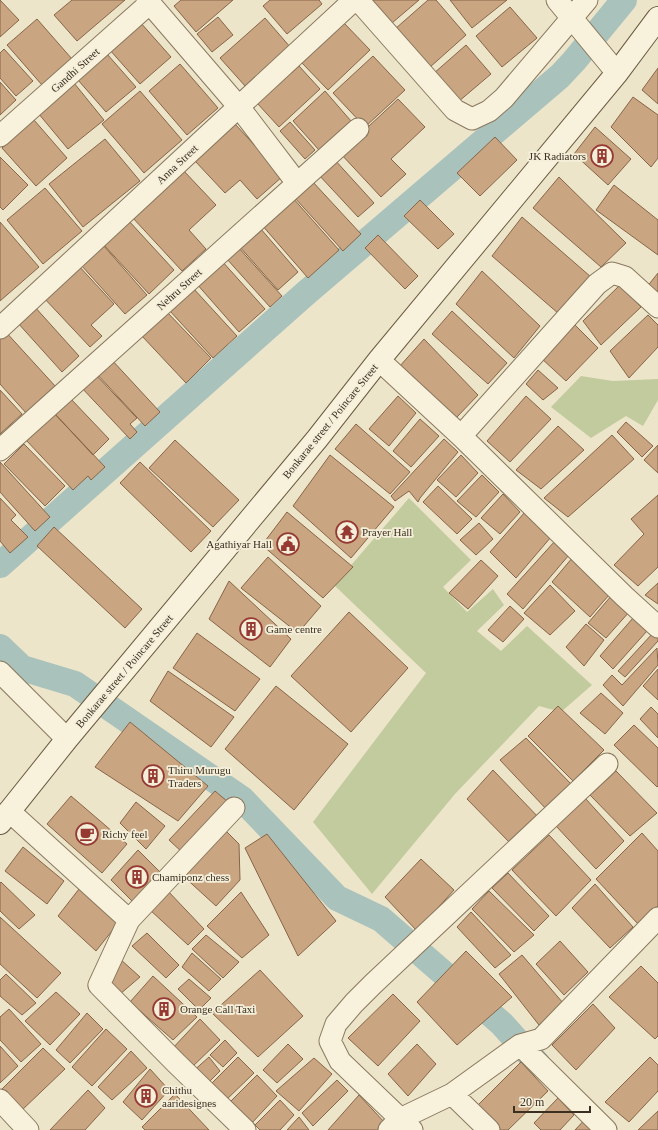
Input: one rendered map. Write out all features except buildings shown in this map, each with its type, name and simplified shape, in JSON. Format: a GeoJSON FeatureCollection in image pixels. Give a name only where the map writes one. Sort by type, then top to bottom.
{"type":"FeatureCollection","features":[{"type":"Feature","properties":{"kind":"street","name":"Anna Street"},"geometry":{"type":"LineString","coordinates":[[0,328],[354,0]]}},
{"type":"Feature","properties":{"kind":"street"},"geometry":{"type":"LineString","coordinates":[[358,0],[455,110],[472,119],[488,111],[504,98],[587,0]]}},
{"type":"Feature","properties":{"kind":"street"},"geometry":{"type":"LineString","coordinates":[[557,0],[616,73]]}},
{"type":"Feature","properties":{"kind":"street"},"geometry":{"type":"LineString","coordinates":[[148,1],[239,107],[297,183]]}},
{"type":"Feature","properties":{"kind":"street","name":"Gandhi Street"},"geometry":{"type":"LineString","coordinates":[[0,136],[148,1]]}},
{"type":"Feature","properties":{"kind":"street","name":"Bonkarae street / Poincare Street"},"geometry":{"type":"LineString","coordinates":[[5,817],[71,734],[312,445],[379,360],[616,73],[658,18]]}},
{"type":"Feature","properties":{"kind":"street","name":"Nehru Street"},"geometry":{"type":"LineString","coordinates":[[0,450],[358,129]]}},
{"type":"Feature","properties":{"kind":"street"},"geometry":{"type":"LineString","coordinates":[[461,436],[597,284],[612,273],[625,276],[658,307]]}},
{"type":"Feature","properties":{"kind":"street"},"geometry":{"type":"LineString","coordinates":[[379,360],[461,436],[624,596],[658,627]]}},
{"type":"Feature","properties":{"kind":"street"},"geometry":{"type":"LineString","coordinates":[[0,672],[71,734]]}},
{"type":"Feature","properties":{"kind":"street"},"geometry":{"type":"LineString","coordinates":[[607,764],[373,984],[336,1024],[330,1041],[340,1061],[400,1126],[452,1094],[520,1045],[541,1039],[654,931]]}},
{"type":"Feature","properties":{"kind":"street"},"geometry":{"type":"LineString","coordinates":[[234,808],[129,920],[99,985],[245,1130]]}},
{"type":"Feature","properties":{"kind":"street"},"geometry":{"type":"LineString","coordinates":[[5,817],[129,920]]}},
{"type":"Feature","properties":{"kind":"street"},"geometry":{"type":"LineString","coordinates":[[520,1045],[606,1130]]}},
{"type":"Feature","properties":{"kind":"street"},"geometry":{"type":"LineString","coordinates":[[452,1094],[489,1130]]}},
{"type":"Feature","properties":{"kind":"street"},"geometry":{"type":"LineString","coordinates":[[0,1100],[28,1130]]}},
{"type":"Feature","properties":{"kind":"green space"},"geometry":{"type":"Polygon","coordinates":[[[581,376],[613,381],[658,379],[658,400],[643,426],[626,416],[591,438],[551,407],[581,376]]]}},
{"type":"Feature","properties":{"kind":"green space"},"geometry":{"type":"Polygon","coordinates":[[[409,498],[471,560],[443,587],[467,612],[493,589],[504,605],[477,631],[501,651],[527,626],[592,685],[561,712],[539,706],[455,794],[372,894],[313,822],[426,673],[334,585],[409,498]]]}},
{"type":"Feature","properties":{"kind":"waterway"},"geometry":{"type":"LineString","coordinates":[[0,565],[306,293],[560,76],[624,0]]}},
{"type":"Feature","properties":{"kind":"waterway"},"geometry":{"type":"LineString","coordinates":[[0,647],[22,668],[75,684],[242,799],[337,898],[381,919],[502,1024],[537,1063]]}},
{"type":"Feature","properties":{"kind":"place","name":"JK Radiators"},"geometry":{"type":"Point","coordinates":[602,156]}},
{"type":"Feature","properties":{"kind":"place","name":"Prayer Hall"},"geometry":{"type":"Point","coordinates":[347,532]}},
{"type":"Feature","properties":{"kind":"place","name":"Agathiyar Hall"},"geometry":{"type":"Point","coordinates":[288,544]}},
{"type":"Feature","properties":{"kind":"place","name":"Game centre"},"geometry":{"type":"Point","coordinates":[251,629]}},
{"type":"Feature","properties":{"kind":"place","name":"Thiru Murugu Traders"},"geometry":{"type":"Point","coordinates":[153,776]}},
{"type":"Feature","properties":{"kind":"place","name":"Richy feel"},"geometry":{"type":"Point","coordinates":[87,834]}},
{"type":"Feature","properties":{"kind":"place","name":"Chamiponz chess"},"geometry":{"type":"Point","coordinates":[137,877]}},
{"type":"Feature","properties":{"kind":"place","name":"Orange Call Taxi"},"geometry":{"type":"Point","coordinates":[164,1009]}},
{"type":"Feature","properties":{"kind":"place","name":"Chithu aaridesignes"},"geometry":{"type":"Point","coordinates":[146,1096]}}]}
